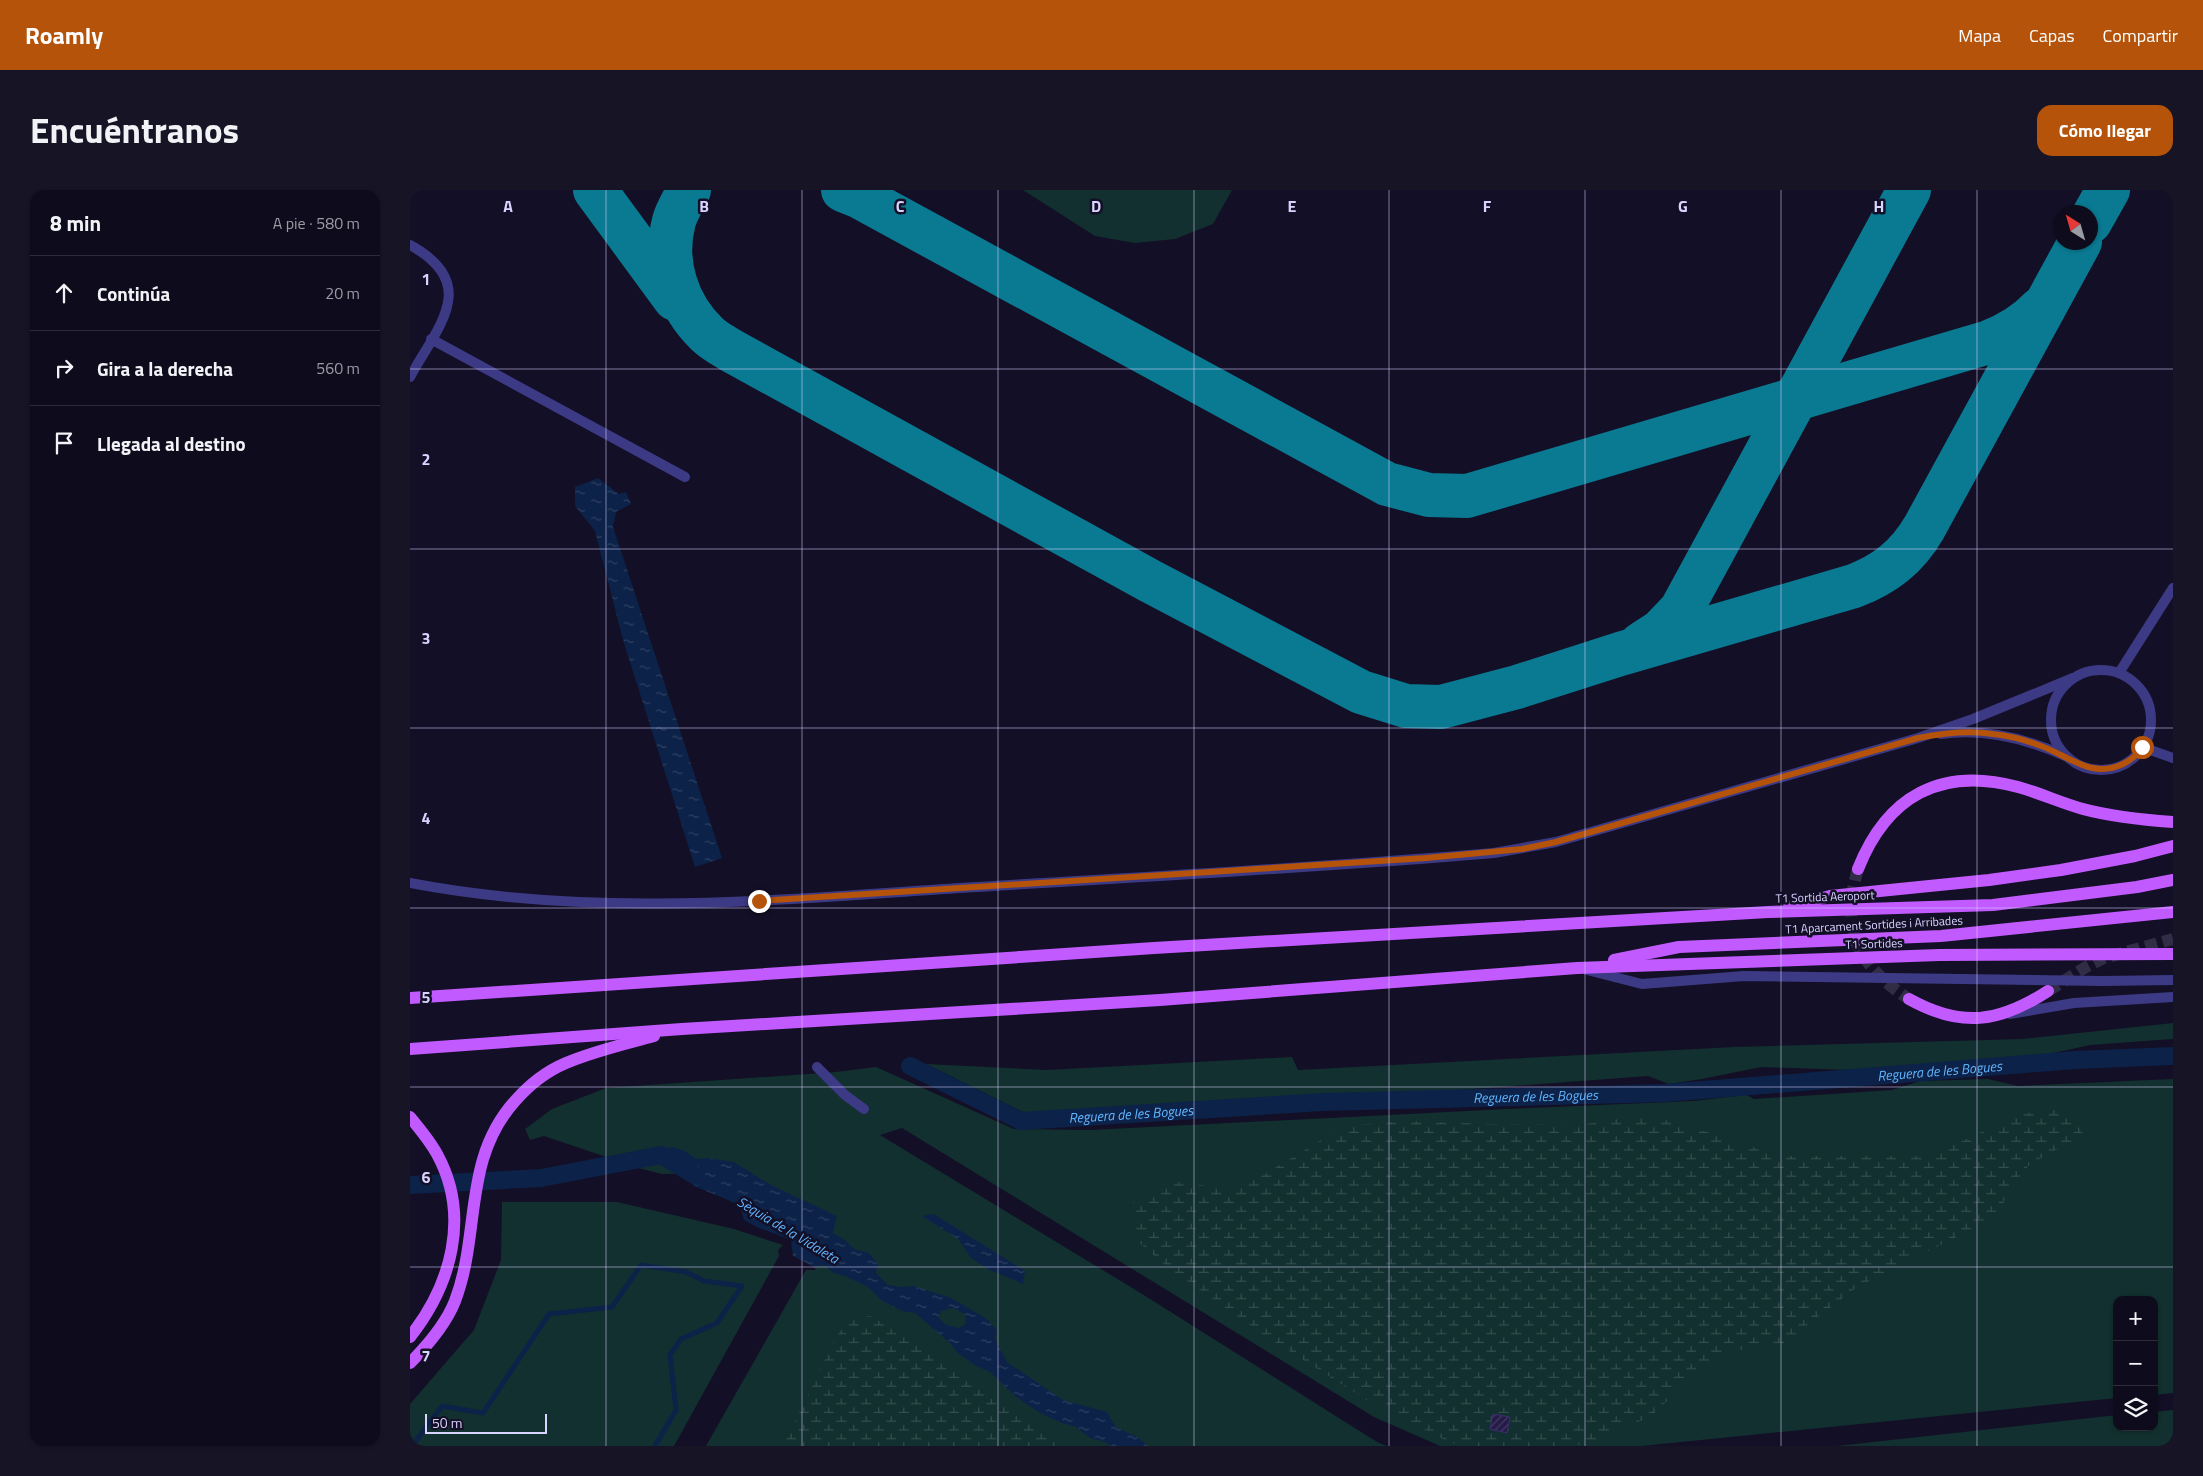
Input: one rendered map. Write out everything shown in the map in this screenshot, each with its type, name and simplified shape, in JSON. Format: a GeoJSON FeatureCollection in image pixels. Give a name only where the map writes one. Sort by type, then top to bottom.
{"type":"FeatureCollection","features":[{"type":"Feature","properties":{"kind":"main road"},"geometry":{"type":"LineString","coordinates":[[1858,869],[1866,848],[1878,829],[1903,803],[1926,790],[1960,782],[1997,782],[2018,787],[2082,809],[2124,818],[2173,822]]}},
{"type":"Feature","properties":{"kind":"main road","name":"T1 Sortida Aeroport"},"geometry":{"type":"LineString","coordinates":[[1768,912],[1830,896],[1989,880],[2061,870],[2135,856],[2173,846]]}},
{"type":"Feature","properties":{"kind":"main road","name":"T1 Sortida Aeroport"},"geometry":{"type":"LineString","coordinates":[[1768,912],[1993,904],[2137,888],[2173,880]]}},
{"type":"Feature","properties":{"kind":"main road"},"geometry":{"type":"LineString","coordinates":[[410,998],[1154,948],[1768,912]]}},
{"type":"Feature","properties":{"kind":"main road","name":"T1 Aparcament Sortides i Arribades"},"geometry":{"type":"LineString","coordinates":[[1577,968],[1679,947],[1941,936],[2173,912]]}},
{"type":"Feature","properties":{"kind":"main road","name":"T1 Sortides"},"geometry":{"type":"LineString","coordinates":[[1577,968],[1939,955],[2173,954]]}},
{"type":"Feature","properties":{"kind":"main road"},"geometry":{"type":"LineString","coordinates":[[410,1049],[682,1028],[1160,1000],[1577,968]]}},
{"type":"Feature","properties":{"kind":"main road"},"geometry":{"type":"LineString","coordinates":[[1909,999],[1937,1014],[1952,1017],[1989,1017],[2028,1004],[2048,991]]}},
{"type":"Feature","properties":{"kind":"main road"},"geometry":{"type":"LineString","coordinates":[[410,1363],[439,1328],[454,1304],[468,1253],[480,1166],[490,1135],[507,1110],[530,1085],[566,1063],[682,1028]]}},
{"type":"Feature","properties":{"kind":"main road"},"geometry":{"type":"LineString","coordinates":[[410,1117],[437,1154],[444,1169],[454,1210],[453,1245],[448,1270],[424,1320],[410,1337]]}},
{"type":"Feature","properties":{"kind":"lane"},"geometry":{"type":"LineString","coordinates":[[410,245],[435,261],[441,268],[450,289],[448,306],[411,373]]}},
{"type":"Feature","properties":{"kind":"lane"},"geometry":{"type":"LineString","coordinates":[[431,339],[685,478]]}},
{"type":"Feature","properties":{"kind":"lane"},"geometry":{"type":"LineString","coordinates":[[2119,673],[2173,588]]}},
{"type":"Feature","properties":{"kind":"lane"},"geometry":{"type":"LineString","coordinates":[[410,883],[471,894],[571,902],[759,901],[1494,853],[1556,842],[1918,738],[1973,719],[2086,672],[2098,670],[2119,673],[2139,687],[2147,700],[2150,712],[2150,726],[2142,747],[2129,762],[2103,770],[2091,769],[2042,746],[1992,733],[1969,732],[1918,738]]}},
{"type":"Feature","properties":{"kind":"lane"},"geometry":{"type":"LineString","coordinates":[[2068,758],[2059,748],[2054,737],[2051,713],[2057,696],[2073,678]]}},
{"type":"Feature","properties":{"kind":"lane"},"geometry":{"type":"LineString","coordinates":[[2142,747],[2173,758]]}},
{"type":"Feature","properties":{"kind":"lane"},"geometry":{"type":"LineString","coordinates":[[2152,821],[2173,815]]}},
{"type":"Feature","properties":{"kind":"lane"},"geometry":{"type":"LineString","coordinates":[[1577,968],[1642,984],[1744,976],[2103,981],[2173,980]]}},
{"type":"Feature","properties":{"kind":"lane"},"geometry":{"type":"LineString","coordinates":[[1989,1017],[2074,1003],[2173,997]]}},
{"type":"Feature","properties":{"kind":"lane"},"geometry":{"type":"LineString","coordinates":[[817,1067],[845,1095],[864,1109]]}},
{"type":"Feature","properties":{"kind":"green space"},"geometry":{"type":"Polygon","coordinates":[[[1023,190],[1232,190],[1213,224],[1175,239],[1135,243],[1095,236],[1023,190]]]}},
{"type":"Feature","properties":{"kind":"green space"},"geometry":{"type":"Polygon","coordinates":[[[2173,1023],[2173,1039],[2090,1045],[2049,1054],[1849,1070],[1761,1067],[1669,1084],[1648,1076],[1390,1095],[1027,1114],[926,1064],[1047,1070],[1292,1057],[1298,1070],[1734,1047],[2023,1039],[2173,1023]]]}},
{"type":"Feature","properties":{"kind":"green space"},"geometry":{"type":"Polygon","coordinates":[[[876,1067],[1014,1129],[1090,1130],[1693,1101],[1747,1095],[1754,1099],[1892,1090],[1920,1081],[1988,1079],[2018,1086],[2173,1079],[2173,1393],[2158,1395],[2158,1296],[2113,1296],[2113,1398],[1642,1446],[1440,1446],[1374,1417],[902,1128],[880,1135],[1139,1292],[1377,1442],[1387,1446],[706,1446],[806,1270],[816,1270],[814,1267],[821,1224],[739,1173],[662,1174],[544,1136],[530,1140],[525,1129],[552,1109],[606,1088],[836,1072],[876,1067]]]}},
{"type":"Feature","properties":{"kind":"green space"},"geometry":{"type":"Polygon","coordinates":[[[2067,1108],[2084,1135],[2030,1164],[2009,1189],[1998,1216],[1857,1287],[1784,1343],[1737,1350],[1710,1361],[1649,1418],[1623,1427],[1592,1442],[1572,1446],[1468,1446],[1451,1443],[1368,1401],[1264,1335],[1166,1266],[1136,1240],[1133,1201],[1182,1181],[1225,1190],[1260,1177],[1344,1126],[1407,1121],[1580,1125],[1644,1115],[1685,1125],[1781,1156],[1930,1156],[2020,1114],[2067,1108]]]}},
{"type":"Feature","properties":{"kind":"green space"},"geometry":{"type":"Polygon","coordinates":[[[502,1202],[617,1202],[734,1229],[783,1245],[778,1250],[779,1256],[674,1446],[410,1446],[410,1404],[474,1330],[501,1260],[502,1202]]]}},
{"type":"Feature","properties":{"kind":"green space"},"geometry":{"type":"Polygon","coordinates":[[[871,1316],[970,1378],[994,1401],[1068,1446],[783,1446],[837,1335],[851,1319],[871,1316]]]}},
{"type":"Feature","properties":{"kind":"green space"},"geometry":{"type":"Polygon","coordinates":[[[2173,1410],[2173,1446],[1837,1446],[2113,1415],[2113,1431],[2158,1431],[2158,1412],[2173,1410]]]}},
{"type":"Feature","properties":{"kind":"water"},"geometry":{"type":"Polygon","coordinates":[[[598,478],[619,494],[626,492],[631,504],[616,512],[613,527],[722,858],[695,867],[623,640],[595,531],[575,506],[575,487],[598,478]]]}},
{"type":"Feature","properties":{"kind":"water"},"geometry":{"type":"Polygon","coordinates":[[[672,1147],[683,1150],[697,1159],[707,1158],[734,1162],[771,1185],[837,1216],[833,1233],[845,1240],[854,1249],[869,1253],[878,1264],[876,1273],[888,1285],[900,1287],[914,1286],[951,1298],[987,1319],[997,1330],[995,1339],[1007,1362],[1063,1400],[1107,1412],[1116,1427],[1139,1438],[1148,1446],[1111,1446],[1105,1442],[1090,1438],[1076,1427],[1040,1413],[1016,1397],[990,1372],[976,1366],[958,1353],[950,1343],[915,1313],[902,1311],[881,1300],[868,1287],[845,1276],[833,1273],[825,1265],[814,1267],[793,1256],[791,1240],[744,1220],[740,1205],[694,1186],[687,1177],[679,1172],[678,1166],[663,1150],[672,1147]],[[953,1308],[941,1311],[938,1317],[946,1325],[959,1328],[966,1324],[965,1314],[953,1308]]]}},
{"type":"Feature","properties":{"kind":"water"},"geometry":{"type":"Polygon","coordinates":[[[934,1214],[1025,1271],[1023,1284],[988,1269],[971,1258],[958,1239],[922,1216],[934,1214]]]}},
{"type":"Feature","properties":{"kind":"building"},"geometry":{"type":"Polygon","coordinates":[[[1493,1414],[1510,1417],[1507,1433],[1490,1429],[1493,1414]]]}},
{"type":"Feature","properties":{"kind":"waterway","name":"Reguera de les Bogues"},"geometry":{"type":"LineString","coordinates":[[910,1066],[1021,1121],[1323,1102],[1665,1093],[2075,1060],[2173,1056]]}},
{"type":"Feature","properties":{"kind":"waterway","name":"Sèquia de la Vidaleta"},"geometry":{"type":"LineString","coordinates":[[410,1185],[541,1178],[661,1155],[696,1176]]}},
{"type":"Feature","properties":{"kind":"waterway"},"geometry":{"type":"LineString","coordinates":[[412,1446],[442,1406],[483,1413],[549,1314],[612,1307],[641,1265],[686,1272],[704,1281],[742,1286],[717,1323],[681,1339],[670,1355],[676,1410],[655,1446]]}},
{"type":"Feature","properties":{"kind":"taxiway"},"geometry":{"type":"LineString","coordinates":[[595,190],[675,299]]}},
{"type":"Feature","properties":{"kind":"taxiway"},"geometry":{"type":"LineString","coordinates":[[689,190],[674,221],[670,252],[672,267],[680,296],[697,322],[713,339],[1150,581],[1361,692],[1406,706],[1441,707],[1517,687],[1620,654],[1854,586],[1885,570],[1903,556],[1924,528],[2076,250]]}},
{"type":"Feature","properties":{"kind":"taxiway"},"geometry":{"type":"LineString","coordinates":[[843,190],[858,196],[1387,484],[1429,495],[1467,496],[1989,342],[2029,320],[2040,309]]}},
{"type":"Feature","properties":{"kind":"taxiway"},"geometry":{"type":"LineString","coordinates":[[1641,644],[1661,631],[1681,610],[1909,190]]}},
{"type":"Feature","properties":{"kind":"taxiway"},"geometry":{"type":"LineString","coordinates":[[2098,208],[2108,190]]}},
{"type":"Feature","properties":{"kind":"tunnel"},"geometry":{"type":"LineString","coordinates":[[1858,869],[1851,910],[1857,944],[1865,959],[1877,973],[1909,999]]}},
{"type":"Feature","properties":{"kind":"tunnel"},"geometry":{"type":"LineString","coordinates":[[2048,991],[2104,958],[2173,939]]}},
{"type":"Feature","properties":{"kind":"route"},"geometry":{"type":"LineString","coordinates":[[759,901],[1494,853],[1556,842],[1918,738],[1944,733],[1992,733],[2016,738],[2042,746],[2077,764],[2091,769],[2103,770],[2129,762],[2142,747]]}}]}
